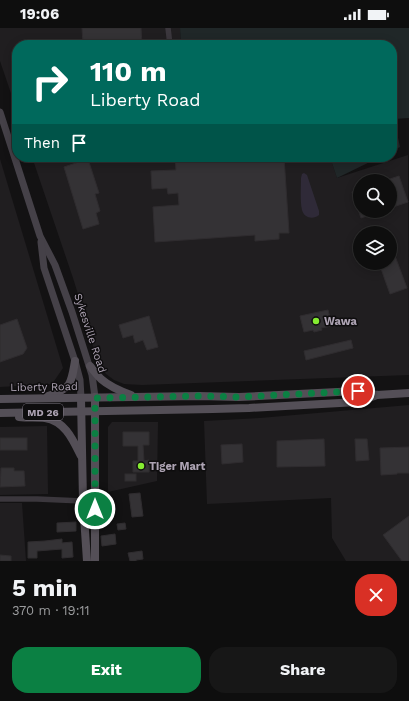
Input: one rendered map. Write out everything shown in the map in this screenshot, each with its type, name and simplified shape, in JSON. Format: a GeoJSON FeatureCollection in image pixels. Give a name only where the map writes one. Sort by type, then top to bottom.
{"type":"FeatureCollection","features":[{"type":"Feature","properties":{"kind":"main road","name":"Sykesville Road"},"geometry":{"type":"LineString","coordinates":[[0,112],[12,146]]}},
{"type":"Feature","properties":{"kind":"main road","name":"Sykesville Road"},"geometry":{"type":"LineString","coordinates":[[17,162],[40,236],[44,268],[80,380],[83,501],[87,561]]}},
{"type":"Feature","properties":{"kind":"main road","name":"Sykesville Road"},"geometry":{"type":"LineString","coordinates":[[40,236],[55,265],[90,366],[93,381],[95,398],[95,561]]}},
{"type":"Feature","properties":{"kind":"main road"},"geometry":{"type":"LineString","coordinates":[[40,398],[58,393],[69,386],[75,361]]}},
{"type":"Feature","properties":{"kind":"main road"},"geometry":{"type":"LineString","coordinates":[[90,366],[101,379],[109,385],[135,397]]}},
{"type":"Feature","properties":{"kind":"main road","name":"Liberty Road"},"geometry":{"type":"LineString","coordinates":[[1,398],[239,397],[358,391],[377,395],[409,393]]}},
{"type":"Feature","properties":{"kind":"main road","name":"Liberty Road"},"geometry":{"type":"LineString","coordinates":[[3,413],[213,409],[358,402],[377,395]]}},
{"type":"Feature","properties":{"kind":"main road"},"geometry":{"type":"LineString","coordinates":[[3,413],[20,418],[45,418],[60,425],[71,437],[82,459]]}},
{"type":"Feature","properties":{"kind":"street"},"geometry":{"type":"LineString","coordinates":[[168,28],[169,40]]}},
{"type":"Feature","properties":{"kind":"street"},"geometry":{"type":"LineString","coordinates":[[0,499],[83,501]]}},
{"type":"Feature","properties":{"kind":"shaded area"},"geometry":{"type":"Polygon","coordinates":[[[0,28],[180,28],[181,40],[12,40],[12,96],[0,61],[0,28]]]}},
{"type":"Feature","properties":{"kind":"shaded area"},"geometry":{"type":"Polygon","coordinates":[[[180,28],[409,28],[409,118],[397,119],[397,40],[181,40],[180,28]]]}},
{"type":"Feature","properties":{"kind":"shaded area"},"geometry":{"type":"Polygon","coordinates":[[[397,133],[400,147],[397,148],[397,133]]]}},
{"type":"Feature","properties":{"kind":"shaded area"},"geometry":{"type":"Polygon","coordinates":[[[408,155],[409,375],[142,385],[124,384],[114,380],[106,374],[99,364],[73,278],[34,162],[332,162],[337,178],[386,162],[397,162],[397,159],[408,155]]]}},
{"type":"Feature","properties":{"kind":"shaded area"},"geometry":{"type":"Polygon","coordinates":[[[0,159],[63,368],[52,384],[0,387],[0,159]]]}},
{"type":"Feature","properties":{"kind":"shaded area"},"geometry":{"type":"Polygon","coordinates":[[[332,162],[370,162],[337,178],[332,162]]]}},
{"type":"Feature","properties":{"kind":"shaded area"},"geometry":{"type":"Polygon","coordinates":[[[304,173],[307,175],[319,211],[319,215],[317,217],[309,217],[303,213],[302,210],[301,178],[302,174],[304,173]]]}},
{"type":"Feature","properties":{"kind":"shaded area"},"geometry":{"type":"Polygon","coordinates":[[[409,405],[409,561],[346,561],[332,538],[331,498],[207,504],[204,421],[260,418],[409,405]]]}},
{"type":"Feature","properties":{"kind":"shaded area"},"geometry":{"type":"Polygon","coordinates":[[[112,422],[158,422],[157,481],[108,492],[108,427],[112,422]]]}},
{"type":"Feature","properties":{"kind":"shaded area"},"geometry":{"type":"Polygon","coordinates":[[[47,426],[48,494],[0,495],[0,427],[47,426]]]}},
{"type":"Feature","properties":{"kind":"shaded area"},"geometry":{"type":"Polygon","coordinates":[[[0,503],[22,503],[26,561],[0,561],[0,503]]]}},
{"type":"Feature","properties":{"kind":"building"},"geometry":{"type":"Polygon","coordinates":[[[82,28],[141,28],[142,40],[83,40],[82,28]]]}},
{"type":"Feature","properties":{"kind":"building"},"geometry":{"type":"Polygon","coordinates":[[[79,162],[89,162],[99,193],[95,194],[100,211],[96,213],[99,224],[83,229],[64,167],[79,162]]]}},
{"type":"Feature","properties":{"kind":"building"},"geometry":{"type":"Polygon","coordinates":[[[175,162],[284,162],[289,233],[279,233],[279,239],[255,241],[255,235],[155,242],[153,207],[179,205],[178,193],[168,194],[167,188],[152,189],[151,171],[176,170],[175,162]]]}},
{"type":"Feature","properties":{"kind":"building"},"geometry":{"type":"Polygon","coordinates":[[[399,176],[408,202],[397,206],[397,177],[399,176]]]}},
{"type":"Feature","properties":{"kind":"building"},"geometry":{"type":"Polygon","coordinates":[[[397,261],[407,288],[390,294],[381,270],[397,270],[397,261]]]}},
{"type":"Feature","properties":{"kind":"building","name":"Wawa"},"geometry":{"type":"Polygon","coordinates":[[[328,310],[332,326],[321,328],[322,330],[314,332],[313,330],[304,332],[300,316],[328,310]]]}},
{"type":"Feature","properties":{"kind":"building"},"geometry":{"type":"Polygon","coordinates":[[[149,316],[158,347],[147,350],[143,340],[135,343],[133,335],[123,338],[119,325],[149,316]]]}},
{"type":"Feature","properties":{"kind":"building"},"geometry":{"type":"Polygon","coordinates":[[[17,319],[27,348],[23,354],[0,362],[0,325],[17,319]]]}},
{"type":"Feature","properties":{"kind":"building","name":"Wawa"},"geometry":{"type":"Polygon","coordinates":[[[351,340],[353,348],[306,360],[304,351],[351,340]]]}},
{"type":"Feature","properties":{"kind":"building"},"geometry":{"type":"Polygon","coordinates":[[[123,432],[149,432],[149,445],[143,445],[144,461],[149,460],[149,472],[133,472],[133,461],[138,461],[138,446],[123,446],[123,432]]]}},
{"type":"Feature","properties":{"kind":"building"},"geometry":{"type":"Polygon","coordinates":[[[0,438],[27,438],[27,450],[0,450],[0,438]]]}},
{"type":"Feature","properties":{"kind":"building"},"geometry":{"type":"Polygon","coordinates":[[[324,439],[325,466],[277,467],[277,441],[324,439]]]}},
{"type":"Feature","properties":{"kind":"building"},"geometry":{"type":"Polygon","coordinates":[[[355,439],[367,439],[369,460],[356,461],[355,439]]]}},
{"type":"Feature","properties":{"kind":"building"},"geometry":{"type":"Polygon","coordinates":[[[242,444],[243,462],[222,464],[221,445],[242,444]]]}},
{"type":"Feature","properties":{"kind":"building"},"geometry":{"type":"Polygon","coordinates":[[[409,447],[409,473],[381,475],[380,448],[409,447]]]}},
{"type":"Feature","properties":{"kind":"building"},"geometry":{"type":"Polygon","coordinates":[[[1,468],[14,468],[14,471],[24,471],[25,486],[0,487],[1,468]]]}},
{"type":"Feature","properties":{"kind":"building"},"geometry":{"type":"Polygon","coordinates":[[[125,474],[136,474],[136,481],[125,481],[125,474]]]}},
{"type":"Feature","properties":{"kind":"building"},"geometry":{"type":"Polygon","coordinates":[[[140,493],[143,516],[132,517],[129,494],[140,493]]]}},
{"type":"Feature","properties":{"kind":"building"},"geometry":{"type":"Polygon","coordinates":[[[409,516],[409,561],[402,561],[383,535],[409,516]]]}},
{"type":"Feature","properties":{"kind":"building"},"geometry":{"type":"Polygon","coordinates":[[[76,522],[76,531],[57,532],[57,523],[76,522]]]}},
{"type":"Feature","properties":{"kind":"building"},"geometry":{"type":"Polygon","coordinates":[[[125,523],[126,529],[118,530],[117,524],[125,523]]]}},
{"type":"Feature","properties":{"kind":"building"},"geometry":{"type":"Polygon","coordinates":[[[115,534],[116,544],[102,546],[101,536],[115,534]]]}},
{"type":"Feature","properties":{"kind":"building"},"geometry":{"type":"Polygon","coordinates":[[[62,539],[62,543],[72,542],[73,557],[62,558],[62,549],[37,551],[37,558],[28,558],[28,542],[62,539]]]}},
{"type":"Feature","properties":{"kind":"building"},"geometry":{"type":"Polygon","coordinates":[[[142,551],[143,559],[130,561],[128,553],[142,551]]]}},
{"type":"Feature","properties":{"kind":"building"},"geometry":{"type":"Polygon","coordinates":[[[0,555],[11,556],[11,561],[0,561],[0,555]]]}},
{"type":"Feature","properties":{"kind":"place","name":"Wawa"},"geometry":{"type":"Point","coordinates":[316,321]}},
{"type":"Feature","properties":{"kind":"place","name":"Tiger Mart"},"geometry":{"type":"Point","coordinates":[141,466]}},
{"type":"Feature","properties":{"kind":"route"},"geometry":{"type":"LineString","coordinates":[[95,509],[95,398],[199,396],[239,397],[358,391]]}}]}
